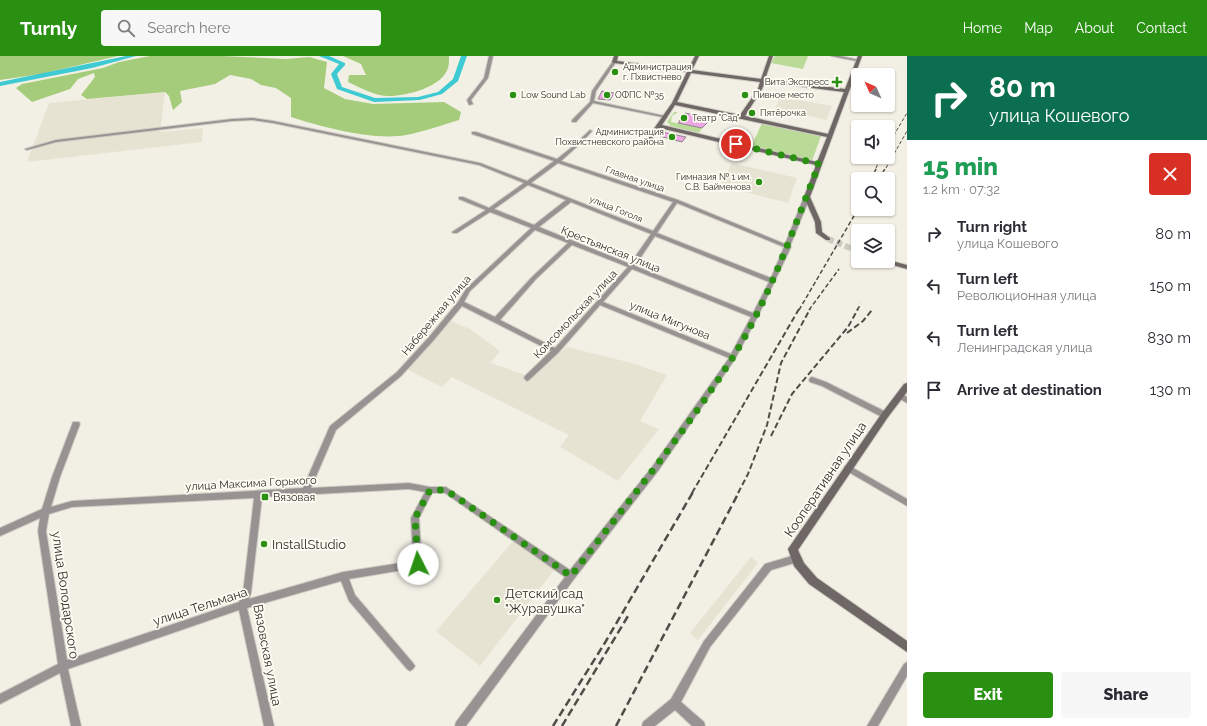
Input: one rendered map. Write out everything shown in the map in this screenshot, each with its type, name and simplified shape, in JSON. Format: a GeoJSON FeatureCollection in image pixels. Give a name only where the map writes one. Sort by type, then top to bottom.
{"type":"FeatureCollection","features":[{"type":"Feature","properties":{"kind":"street"},"geometry":{"type":"LineString","coordinates":[[471,104],[469,100],[486,78],[491,56]]}},
{"type":"Feature","properties":{"kind":"street"},"geometry":{"type":"LineString","coordinates":[[574,121],[592,102],[594,91],[614,62],[616,56]]}},
{"type":"Feature","properties":{"kind":"street"},"geometry":{"type":"LineString","coordinates":[[649,140],[674,103],[688,71],[697,56]]}},
{"type":"Feature","properties":{"kind":"street"},"geometry":{"type":"LineString","coordinates":[[741,118],[760,90],[771,56]]}},
{"type":"Feature","properties":{"kind":"street"},"geometry":{"type":"LineString","coordinates":[[460,726],[571,576],[655,469],[733,356],[755,316],[788,247],[858,58],[833,56]]}},
{"type":"Feature","properties":{"kind":"street"},"geometry":{"type":"LineString","coordinates":[[614,62],[846,91]]}},
{"type":"Feature","properties":{"kind":"street"},"geometry":{"type":"LineString","coordinates":[[592,102],[665,117]]}},
{"type":"Feature","properties":{"kind":"street"},"geometry":{"type":"LineString","coordinates":[[674,103],[830,136]]}},
{"type":"Feature","properties":{"kind":"street","name":"улица Гоголя"},"geometry":{"type":"LineString","coordinates":[[27,150],[56,142],[254,119],[480,164],[772,281]]}},
{"type":"Feature","properties":{"kind":"street"},"geometry":{"type":"LineString","coordinates":[[659,126],[819,164]]}},
{"type":"Feature","properties":{"kind":"street"},"geometry":{"type":"LineString","coordinates":[[455,232],[491,211],[529,183],[581,142],[590,131]]}},
{"type":"Feature","properties":{"kind":"street","name":"Главная улица"},"geometry":{"type":"LineString","coordinates":[[474,133],[676,201],[788,247]]}},
{"type":"Feature","properties":{"kind":"street"},"geometry":{"type":"LineString","coordinates":[[806,197],[818,222],[819,233],[828,239]]}},
{"type":"Feature","properties":{"kind":"street","name":"Крестьянская улица"},"geometry":{"type":"LineString","coordinates":[[461,198],[755,316]]}},
{"type":"Feature","properties":{"kind":"street","name":"Набережная улица"},"geometry":{"type":"LineString","coordinates":[[306,491],[332,428],[398,374],[431,339],[461,303],[468,290],[534,228],[570,200]]}},
{"type":"Feature","properties":{"kind":"street","name":"Комсомольская улица"},"geometry":{"type":"LineString","coordinates":[[527,378],[556,351],[631,267],[676,201]]}},
{"type":"Feature","properties":{"kind":"street"},"geometry":{"type":"LineString","coordinates":[[496,320],[534,278],[571,243]]}},
{"type":"Feature","properties":{"kind":"street"},"geometry":{"type":"LineString","coordinates":[[895,264],[907,267]]}},
{"type":"Feature","properties":{"kind":"street"},"geometry":{"type":"LineString","coordinates":[[461,303],[556,351]]}},
{"type":"Feature","properties":{"kind":"street","name":"улица Мигунова"},"geometry":{"type":"LineString","coordinates":[[600,303],[733,356]]}},
{"type":"Feature","properties":{"kind":"street"},"geometry":{"type":"LineString","coordinates":[[812,380],[824,384],[885,415]]}},
{"type":"Feature","properties":{"kind":"street","name":"Кооперативная улица"},"geometry":{"type":"LineString","coordinates":[[795,558],[793,550],[798,541],[885,415],[903,398],[907,386]]}},
{"type":"Feature","properties":{"kind":"street","name":"улица Володарского"},"geometry":{"type":"LineString","coordinates":[[76,424],[50,492],[42,531],[63,666],[76,726]]}},
{"type":"Feature","properties":{"kind":"street"},"geometry":{"type":"LineString","coordinates":[[848,468],[907,503]]}},
{"type":"Feature","properties":{"kind":"street","name":"улица Максима Горького"},"geometry":{"type":"LineString","coordinates":[[0,532],[45,512],[72,504],[409,486],[430,490],[446,490],[571,576]]}},
{"type":"Feature","properties":{"kind":"street","name":"улица Тельмана"},"geometry":{"type":"LineString","coordinates":[[0,699],[63,666],[242,605],[343,576],[418,564],[415,518],[430,490]]}},
{"type":"Feature","properties":{"kind":"street","name":"Вязовская улица"},"geometry":{"type":"LineString","coordinates":[[258,494],[247,593],[242,605],[269,726]]}},
{"type":"Feature","properties":{"kind":"street"},"geometry":{"type":"LineString","coordinates":[[647,726],[675,703],[707,644],[768,567],[795,558],[801,569],[813,581],[907,647]]}},
{"type":"Feature","properties":{"kind":"street"},"geometry":{"type":"LineString","coordinates":[[343,576],[352,598],[410,666]]}},
{"type":"Feature","properties":{"kind":"street"},"geometry":{"type":"LineString","coordinates":[[872,726],[907,667]]}},
{"type":"Feature","properties":{"kind":"street"},"geometry":{"type":"LineString","coordinates":[[675,703],[700,726]]}},
{"type":"Feature","properties":{"kind":"shaded area"},"geometry":{"type":"Polygon","coordinates":[[[165,92],[160,132],[203,128],[202,142],[27,162],[49,103],[165,92]]]}},
{"type":"Feature","properties":{"kind":"shaded area"},"geometry":{"type":"Polygon","coordinates":[[[780,97],[832,106],[826,120],[786,110],[784,112],[775,110],[780,97]]]}},
{"type":"Feature","properties":{"kind":"shaded area","name":"Гимназия № 1 им. С.В. Байменова"},"geometry":{"type":"Polygon","coordinates":[[[732,163],[797,178],[788,203],[720,186],[732,163]]]}},
{"type":"Feature","properties":{"kind":"shaded area"},"geometry":{"type":"Polygon","coordinates":[[[451,321],[470,329],[500,351],[491,363],[531,377],[567,347],[632,363],[667,375],[640,421],[659,429],[618,481],[560,447],[569,435],[452,377],[442,387],[406,369],[451,321]]]}},
{"type":"Feature","properties":{"kind":"shaded area","name":"Детский сад \"Журавушка\""},"geometry":{"type":"Polygon","coordinates":[[[514,540],[555,569],[480,666],[436,631],[514,540]]]}},
{"type":"Feature","properties":{"kind":"shaded area"},"geometry":{"type":"Polygon","coordinates":[[[751,557],[758,563],[698,640],[690,633],[751,557]]]}},
{"type":"Feature","properties":{"kind":"green space"},"geometry":{"type":"Polygon","coordinates":[[[0,56],[118,56],[41,74],[0,80],[0,56]]]}},
{"type":"Feature","properties":{"kind":"green space"},"geometry":{"type":"Polygon","coordinates":[[[150,56],[221,56],[286,59],[309,57],[327,62],[324,88],[345,99],[373,104],[444,102],[461,112],[459,120],[426,130],[406,135],[378,136],[363,135],[332,129],[291,117],[291,98],[276,88],[261,85],[251,79],[230,75],[215,84],[180,91],[182,102],[173,110],[169,96],[165,92],[87,99],[81,95],[95,77],[94,73],[78,79],[70,89],[32,102],[16,88],[22,84],[103,68],[119,62],[150,56]]]}},
{"type":"Feature","properties":{"kind":"green space"},"geometry":{"type":"Polygon","coordinates":[[[343,56],[449,56],[449,62],[448,68],[444,75],[431,85],[414,92],[396,96],[384,96],[348,82],[349,75],[366,75],[361,64],[343,56]]]}},
{"type":"Feature","properties":{"kind":"green space"},"geometry":{"type":"Polygon","coordinates":[[[775,56],[808,56],[803,69],[771,63],[775,56]]]}},
{"type":"Feature","properties":{"kind":"green space"},"geometry":{"type":"Polygon","coordinates":[[[674,112],[678,112],[672,116],[671,122],[702,128],[699,133],[671,126],[667,122],[674,112]]]}},
{"type":"Feature","properties":{"kind":"green space"},"geometry":{"type":"Polygon","coordinates":[[[762,123],[821,136],[812,161],[751,147],[762,123]]]}},
{"type":"Feature","properties":{"kind":"building","name":"ОФПС №35"},"geometry":{"type":"Polygon","coordinates":[[[602,91],[614,93],[610,100],[598,99],[602,91]]]}},
{"type":"Feature","properties":{"kind":"building"},"geometry":{"type":"Polygon","coordinates":[[[685,113],[708,118],[707,120],[709,121],[702,128],[678,123],[685,113]]]}},
{"type":"Feature","properties":{"kind":"building","name":"Администрация Похвистневского района"},"geometry":{"type":"Polygon","coordinates":[[[662,132],[686,137],[682,142],[659,136],[662,132]]]}},
{"type":"Feature","properties":{"kind":"waterway"},"geometry":{"type":"LineString","coordinates":[[0,84],[92,66],[133,56]]}},
{"type":"Feature","properties":{"kind":"waterway"},"geometry":{"type":"LineString","coordinates":[[322,56],[343,64],[334,74],[339,88],[374,100],[418,99],[440,93],[456,80],[464,56]]}},
{"type":"Feature","properties":{"kind":"tunnel"},"geometry":{"type":"LineString","coordinates":[[828,239],[851,248]]}},
{"type":"Feature","properties":{"kind":"railway"},"geometry":{"type":"LineString","coordinates":[[895,133],[907,113]]}},
{"type":"Feature","properties":{"kind":"railway"},"geometry":{"type":"LineString","coordinates":[[886,168],[907,131]]}},
{"type":"Feature","properties":{"kind":"railway"},"geometry":{"type":"LineString","coordinates":[[876,168],[878,164]]}},
{"type":"Feature","properties":{"kind":"railway"},"geometry":{"type":"LineString","coordinates":[[874,172],[877,167]]}},
{"type":"Feature","properties":{"kind":"railway"},"geometry":{"type":"LineString","coordinates":[[883,172],[886,167]]}},
{"type":"Feature","properties":{"kind":"railway"},"geometry":{"type":"LineString","coordinates":[[799,310],[854,216]]}},
{"type":"Feature","properties":{"kind":"railway"},"geometry":{"type":"LineString","coordinates":[[809,310],[839,269]]}},
{"type":"Feature","properties":{"kind":"railway"},"geometry":{"type":"LineString","coordinates":[[857,310],[861,304]]}},
{"type":"Feature","properties":{"kind":"railway"},"geometry":{"type":"LineString","coordinates":[[692,493],[799,309]]}},
{"type":"Feature","properties":{"kind":"railway"},"geometry":{"type":"LineString","coordinates":[[738,493],[748,474],[767,425],[781,363],[810,309]]}},
{"type":"Feature","properties":{"kind":"railway"},"geometry":{"type":"LineString","coordinates":[[771,436],[792,394],[848,327],[858,309]]}},
{"type":"Feature","properties":{"kind":"railway"},"geometry":{"type":"LineString","coordinates":[[847,333],[863,321],[872,310]]}},
{"type":"Feature","properties":{"kind":"railway"},"geometry":{"type":"LineString","coordinates":[[553,726],[606,641],[693,492]]}},
{"type":"Feature","properties":{"kind":"railway"},"geometry":{"type":"LineString","coordinates":[[616,726],[739,492]]}},
{"type":"Feature","properties":{"kind":"railway"},"geometry":{"type":"LineString","coordinates":[[562,726],[628,616]]}},
{"type":"Feature","properties":{"kind":"place","name":"Администрация г. Пхвистнево"},"geometry":{"type":"Point","coordinates":[615,72]}},
{"type":"Feature","properties":{"kind":"place","name":"Вита Экспресс"},"geometry":{"type":"Point","coordinates":[837,82]}},
{"type":"Feature","properties":{"kind":"place","name":"Low Sound Lab"},"geometry":{"type":"Point","coordinates":[513,95]}},
{"type":"Feature","properties":{"kind":"place","name":"ОФПС №35"},"geometry":{"type":"Point","coordinates":[607,95]}},
{"type":"Feature","properties":{"kind":"place","name":"Пивное место"},"geometry":{"type":"Point","coordinates":[745,95]}},
{"type":"Feature","properties":{"kind":"place","name":"Пятёрочка"},"geometry":{"type":"Point","coordinates":[752,113]}},
{"type":"Feature","properties":{"kind":"place","name":"Театр \"Сад\""},"geometry":{"type":"Point","coordinates":[684,118]}},
{"type":"Feature","properties":{"kind":"place","name":"Администрация Похвистневского района"},"geometry":{"type":"Point","coordinates":[672,137]}},
{"type":"Feature","properties":{"kind":"place","name":"Гимназия № 1 им. С.В. Байменова"},"geometry":{"type":"Point","coordinates":[759,182]}},
{"type":"Feature","properties":{"kind":"place","name":"Вязовая"},"geometry":{"type":"Point","coordinates":[265,497]}},
{"type":"Feature","properties":{"kind":"place","name":"InstallStudio"},"geometry":{"type":"Point","coordinates":[264,544]}},
{"type":"Feature","properties":{"kind":"place","name":"Детский сад \"Журавушка\""},"geometry":{"type":"Point","coordinates":[497,600]}},
{"type":"Feature","properties":{"kind":"route"},"geometry":{"type":"LineString","coordinates":[[418,564],[415,518],[430,490],[446,490],[571,576],[655,469],[733,356],[755,316],[788,247],[819,164],[736,144]]}}]}
